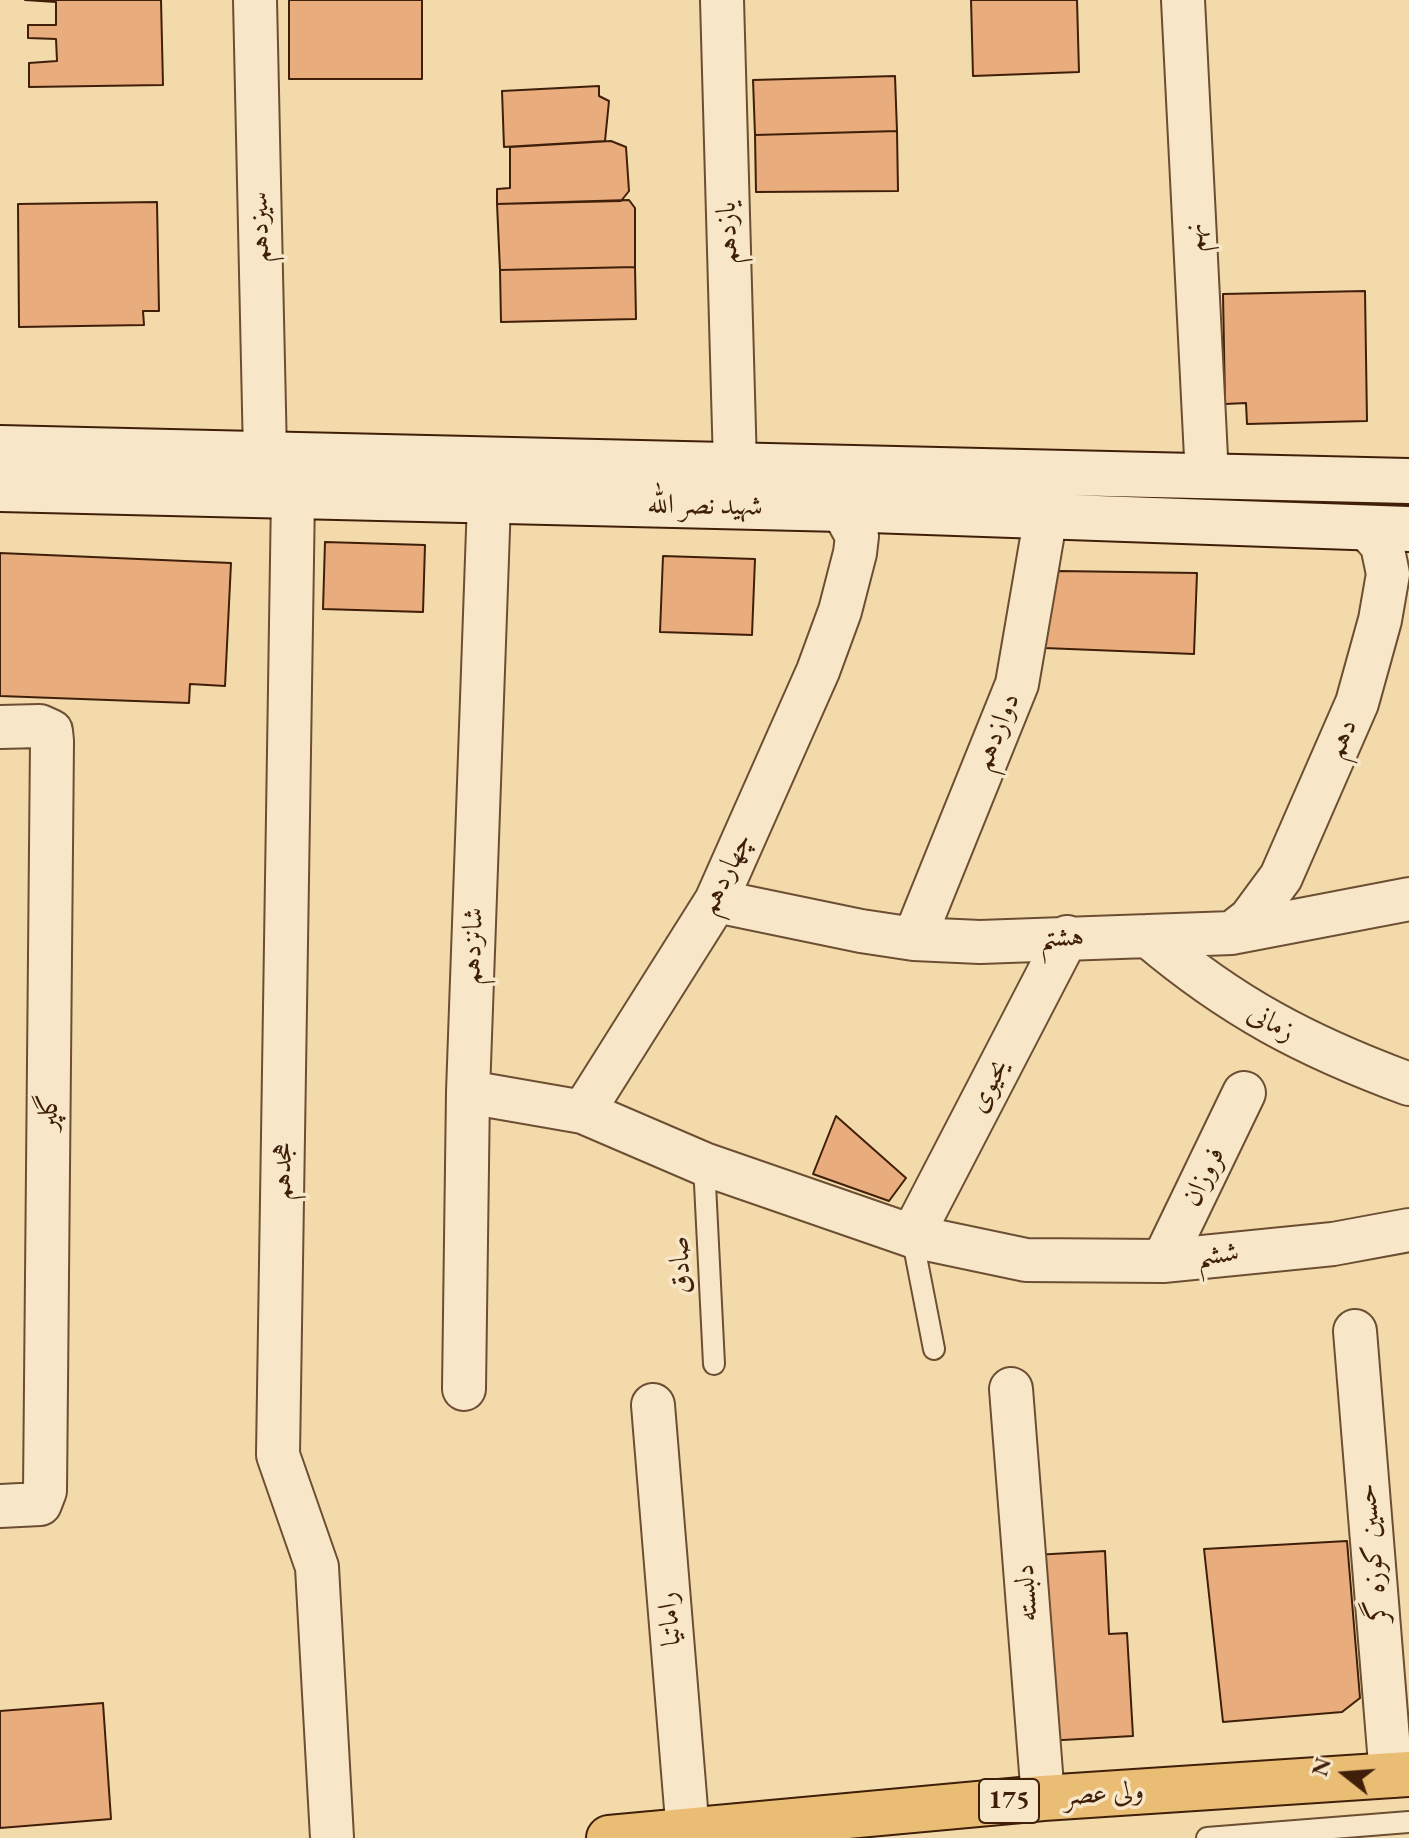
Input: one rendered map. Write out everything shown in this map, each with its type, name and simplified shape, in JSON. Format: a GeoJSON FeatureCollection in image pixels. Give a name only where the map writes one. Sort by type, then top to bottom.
{"type":"FeatureCollection","features":[{"type":"Feature","properties":{"kind":"main road","name":"شهید نصر الله"},"geometry":{"type":"LineString","coordinates":[[0,448],[1409,481]]}},
{"type":"Feature","properties":{"kind":"main road","name":"شهید نصر الله"},"geometry":{"type":"LineString","coordinates":[[0,489],[842,509],[1388,528]]}},
{"type":"Feature","properties":{"kind":"main road","name":"ولی عصر"},"geometry":{"type":"LineString","coordinates":[[609,1838],[1043,1798],[1400,1775]]}},
{"type":"Feature","properties":{"kind":"street","name":"سیزدهم"},"geometry":{"type":"LineString","coordinates":[[255,0],[265,454]]}},
{"type":"Feature","properties":{"kind":"street","name":"یازدهم"},"geometry":{"type":"LineString","coordinates":[[722,0],[735,465]]}},
{"type":"Feature","properties":{"kind":"street","name":"نهم"},"geometry":{"type":"LineString","coordinates":[[1183,0],[1207,477]]}},
{"type":"Feature","properties":{"kind":"street","name":"هجدهم"},"geometry":{"type":"LineString","coordinates":[[293,496],[278,1455],[317,1567],[332,1838]]}},
{"type":"Feature","properties":{"kind":"street","name":"شانزدهم"},"geometry":{"type":"LineString","coordinates":[[464,1389],[468,1092],[489,502]]}},
{"type":"Feature","properties":{"kind":"street","name":"چهاردهم"},"geometry":{"type":"LineString","coordinates":[[583,1112],[716,901],[840,611],[857,536],[842,509]]}},
{"type":"Feature","properties":{"kind":"street","name":"دوازدهم"},"geometry":{"type":"LineString","coordinates":[[914,939],[1017,684],[1046,515]]}},
{"type":"Feature","properties":{"kind":"street","name":"دهم"},"geometry":{"type":"LineString","coordinates":[[1232,933],[1250,919],[1281,877],[1357,703],[1376,636],[1388,574],[1382,545],[1388,528]]}},
{"type":"Feature","properties":{"kind":"street","name":"گلپر"},"geometry":{"type":"LineString","coordinates":[[0,727],[40,726],[51,731],[52,741],[45,1491],[40,1504],[0,1506]]}},
{"type":"Feature","properties":{"kind":"street","name":"هشتم"},"geometry":{"type":"LineString","coordinates":[[716,901],[914,939],[980,942],[1232,933],[1409,899]]}},
{"type":"Feature","properties":{"kind":"street","name":"زمانی"},"geometry":{"type":"LineString","coordinates":[[1148,936],[1193,974],[1291,1036],[1409,1084]]}},
{"type":"Feature","properties":{"kind":"street","name":"یحیوی"},"geometry":{"type":"LineString","coordinates":[[912,1236],[1067,937]]}},
{"type":"Feature","properties":{"kind":"street"},"geometry":{"type":"LineString","coordinates":[[468,1092],[583,1112]]}},
{"type":"Feature","properties":{"kind":"street","name":"فروزان"},"geometry":{"type":"LineString","coordinates":[[1163,1261],[1244,1093]]}},
{"type":"Feature","properties":{"kind":"street","name":"ششم"},"geometry":{"type":"LineString","coordinates":[[583,1112],[704,1164],[912,1236],[1026,1260],[1163,1261],[1333,1244],[1409,1230]]}},
{"type":"Feature","properties":{"kind":"street","name":"حسین کوزه گر"},"geometry":{"type":"LineString","coordinates":[[1355,1331],[1400,1775]]}},
{"type":"Feature","properties":{"kind":"street","name":"دلبسته"},"geometry":{"type":"LineString","coordinates":[[1011,1389],[1043,1798]]}},
{"type":"Feature","properties":{"kind":"street","name":"راماتیا"},"geometry":{"type":"LineString","coordinates":[[653,1405],[688,1833]]}},
{"type":"Feature","properties":{"kind":"lane","name":"صادق"},"geometry":{"type":"LineString","coordinates":[[704,1164],[714,1364]]}},
{"type":"Feature","properties":{"kind":"lane"},"geometry":{"type":"LineString","coordinates":[[912,1236],[934,1349]]}},
{"type":"Feature","properties":{"kind":"lane"},"geometry":{"type":"LineString","coordinates":[[1207,1838],[1409,1822]]}},
{"type":"Feature","properties":{"kind":"building"},"geometry":{"type":"Polygon","coordinates":[[[25,0],[161,0],[163,85],[29,87],[29,63],[57,61],[56,39],[28,38],[28,25],[56,25],[56,2],[25,0]]]}},
{"type":"Feature","properties":{"kind":"building"},"geometry":{"type":"Polygon","coordinates":[[[289,0],[422,0],[422,79],[289,79],[289,0]]]}},
{"type":"Feature","properties":{"kind":"building"},"geometry":{"type":"Polygon","coordinates":[[[971,0],[1077,0],[1079,72],[973,76],[971,0]]]}},
{"type":"Feature","properties":{"kind":"building"},"geometry":{"type":"Polygon","coordinates":[[[895,76],[897,131],[755,135],[753,80],[895,76]]]}},
{"type":"Feature","properties":{"kind":"building"},"geometry":{"type":"Polygon","coordinates":[[[599,86],[599,96],[609,101],[605,141],[504,147],[502,91],[599,86]]]}},
{"type":"Feature","properties":{"kind":"building"},"geometry":{"type":"Polygon","coordinates":[[[897,131],[898,191],[756,192],[755,135],[897,131]]]}},
{"type":"Feature","properties":{"kind":"building"},"geometry":{"type":"Polygon","coordinates":[[[611,141],[626,147],[629,191],[621,201],[497,204],[497,189],[510,188],[510,147],[611,141]]]}},
{"type":"Feature","properties":{"kind":"building"},"geometry":{"type":"Polygon","coordinates":[[[629,200],[635,208],[635,267],[500,270],[497,204],[629,200]]]}},
{"type":"Feature","properties":{"kind":"building"},"geometry":{"type":"Polygon","coordinates":[[[157,202],[159,311],[143,311],[144,325],[19,327],[18,204],[157,202]]]}},
{"type":"Feature","properties":{"kind":"building"},"geometry":{"type":"Polygon","coordinates":[[[635,267],[636,319],[501,322],[500,270],[635,267]]]}},
{"type":"Feature","properties":{"kind":"building"},"geometry":{"type":"Polygon","coordinates":[[[1365,291],[1367,421],[1247,424],[1246,403],[1225,404],[1223,294],[1365,291]]]}},
{"type":"Feature","properties":{"kind":"building"},"geometry":{"type":"Polygon","coordinates":[[[325,542],[425,545],[423,612],[323,609],[325,542]]]}},
{"type":"Feature","properties":{"kind":"building"},"geometry":{"type":"Polygon","coordinates":[[[0,553],[231,563],[225,686],[190,684],[189,703],[0,696],[0,553]]]}},
{"type":"Feature","properties":{"kind":"building"},"geometry":{"type":"Polygon","coordinates":[[[663,556],[755,559],[752,635],[660,632],[663,556]]]}},
{"type":"Feature","properties":{"kind":"building"},"geometry":{"type":"Polygon","coordinates":[[[1058,571],[1197,573],[1194,654],[1044,648],[1058,571]]]}},
{"type":"Feature","properties":{"kind":"building"},"geometry":{"type":"Polygon","coordinates":[[[836,1116],[906,1178],[889,1201],[813,1174],[836,1116]]]}},
{"type":"Feature","properties":{"kind":"building"},"geometry":{"type":"Polygon","coordinates":[[[1347,1541],[1360,1698],[1342,1712],[1223,1722],[1204,1549],[1347,1541]]]}},
{"type":"Feature","properties":{"kind":"building"},"geometry":{"type":"Polygon","coordinates":[[[1105,1551],[1109,1634],[1127,1633],[1133,1736],[1045,1741],[1034,1555],[1105,1551]]]}},
{"type":"Feature","properties":{"kind":"building"},"geometry":{"type":"Polygon","coordinates":[[[103,1703],[111,1819],[0,1828],[0,1711],[103,1703]]]}}]}
